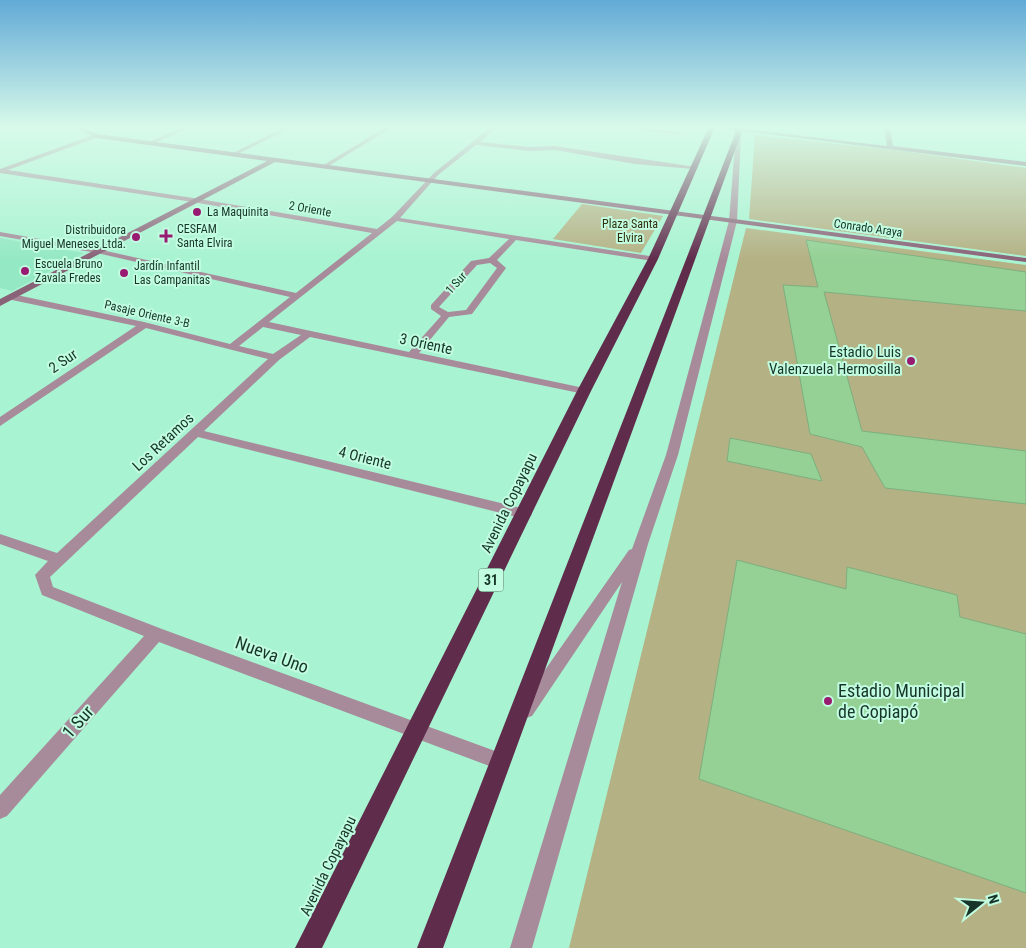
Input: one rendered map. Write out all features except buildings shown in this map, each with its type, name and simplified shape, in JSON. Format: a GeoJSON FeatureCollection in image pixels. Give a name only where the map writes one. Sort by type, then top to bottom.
{"type":"FeatureCollection","features":[{"type":"Feature","properties":{"kind":"highway","name":"Avenida Copayapu"},"geometry":{"type":"LineString","coordinates":[[308,948],[416,728],[525,514],[584,391],[653,260],[692,171]]}},
{"type":"Feature","properties":{"kind":"highway"},"geometry":{"type":"LineString","coordinates":[[430,948],[723,171]]}},
{"type":"Feature","properties":{"kind":"street","name":"2 Oriente"},"geometry":{"type":"LineString","coordinates":[[2,171],[193,200],[378,232]]}},
{"type":"Feature","properties":{"kind":"street"},"geometry":{"type":"LineString","coordinates":[[0,303],[251,171]]}},
{"type":"Feature","properties":{"kind":"street","name":"Conrado Araya"},"geometry":{"type":"LineString","coordinates":[[362,171],[1026,260]]}},
{"type":"Feature","properties":{"kind":"street"},"geometry":{"type":"LineString","coordinates":[[232,347],[395,219],[440,171]]}},
{"type":"Feature","properties":{"kind":"street"},"geometry":{"type":"LineString","coordinates":[[521,948],[642,544],[672,455],[733,221],[736,171]]}},
{"type":"Feature","properties":{"kind":"street"},"geometry":{"type":"LineString","coordinates":[[395,219],[653,260]]}},
{"type":"Feature","properties":{"kind":"street"},"geometry":{"type":"LineString","coordinates":[[0,234],[97,251],[298,296]]}},
{"type":"Feature","properties":{"kind":"street","name":"1 Sur"},"geometry":{"type":"LineString","coordinates":[[492,260],[502,268],[469,312],[446,315],[434,307],[474,263],[492,260],[514,238]]}},
{"type":"Feature","properties":{"kind":"street","name":"Pasaje Oriente 3-B"},"geometry":{"type":"LineString","coordinates":[[12,297],[144,325],[275,358]]}},
{"type":"Feature","properties":{"kind":"street","name":"1 Sur"},"geometry":{"type":"LineString","coordinates":[[411,356],[446,315]]}},
{"type":"Feature","properties":{"kind":"street","name":"3 Oriente"},"geometry":{"type":"LineString","coordinates":[[263,324],[584,391]]}},
{"type":"Feature","properties":{"kind":"street","name":"2 Sur"},"geometry":{"type":"LineString","coordinates":[[0,422],[144,325]]}},
{"type":"Feature","properties":{"kind":"street","name":"Los Retamos"},"geometry":{"type":"LineString","coordinates":[[42,575],[197,433],[275,358],[308,334]]}},
{"type":"Feature","properties":{"kind":"street","name":"4 Oriente"},"geometry":{"type":"LineString","coordinates":[[197,433],[525,514]]}},
{"type":"Feature","properties":{"kind":"street"},"geometry":{"type":"LineString","coordinates":[[0,539],[60,559]]}},
{"type":"Feature","properties":{"kind":"street"},"geometry":{"type":"LineString","coordinates":[[516,724],[642,544]]}},
{"type":"Feature","properties":{"kind":"street","name":"Nueva Uno"},"geometry":{"type":"LineString","coordinates":[[42,575],[47,591],[156,634],[416,728],[500,761]]}},
{"type":"Feature","properties":{"kind":"street","name":"1 Sur"},"geometry":{"type":"LineString","coordinates":[[0,809],[156,634]]}},
{"type":"Feature","properties":{"kind":"shaded area","name":"Escuela Bruno Zavala Fredes"},"geometry":{"type":"Polygon","coordinates":[[[0,238],[84,253],[12,291],[0,288],[0,238]]]}},
{"type":"Feature","properties":{"kind":"green space"},"geometry":{"type":"Polygon","coordinates":[[[752,171],[1026,171],[1026,256],[749,219],[752,171]]]}},
{"type":"Feature","properties":{"kind":"green space","name":"Plaza Santa Elvira"},"geometry":{"type":"Polygon","coordinates":[[[582,204],[663,216],[641,253],[553,239],[582,204]]]}},
{"type":"Feature","properties":{"kind":"green space","name":"Estadio Municipal de Copiapó"},"geometry":{"type":"Polygon","coordinates":[[[746,228],[1026,265],[1026,948],[569,948],[746,228]]]}},
{"type":"Feature","properties":{"kind":"place","name":"La Maquinita"},"geometry":{"type":"Point","coordinates":[197,212]}},
{"type":"Feature","properties":{"kind":"place","name":"CESFAM Santa Elvira"},"geometry":{"type":"Point","coordinates":[166,236]}},
{"type":"Feature","properties":{"kind":"place","name":"Distribuidora Miguel Meneses Ltda."},"geometry":{"type":"Point","coordinates":[136,237]}},
{"type":"Feature","properties":{"kind":"place","name":"Escuela Bruno Zavala Fredes"},"geometry":{"type":"Point","coordinates":[25,271]}},
{"type":"Feature","properties":{"kind":"place","name":"Jardín Infantil Las Campanitas"},"geometry":{"type":"Point","coordinates":[124,273]}},
{"type":"Feature","properties":{"kind":"place","name":"Estadio Luis Valenzuela Hermosilla"},"geometry":{"type":"Point","coordinates":[911,361]}},
{"type":"Feature","properties":{"kind":"place","name":"Estadio Municipal de Copiapó"},"geometry":{"type":"Point","coordinates":[828,701]}}]}
